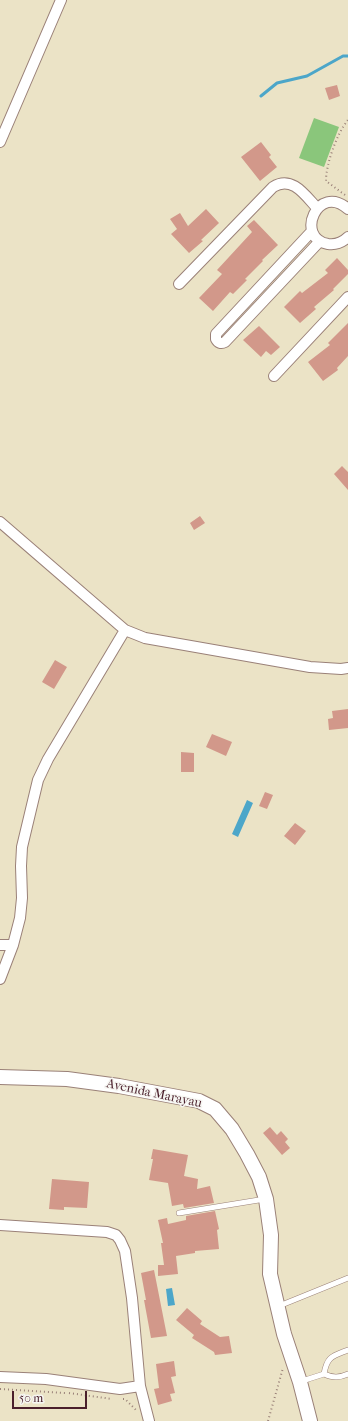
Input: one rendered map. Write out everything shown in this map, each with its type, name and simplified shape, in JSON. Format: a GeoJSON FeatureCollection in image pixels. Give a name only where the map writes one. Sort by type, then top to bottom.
{"type":"FeatureCollection","features":[{"type":"Feature","properties":{"kind":"street"},"geometry":{"type":"LineString","coordinates":[[0,142],[61,0]]}},
{"type":"Feature","properties":{"kind":"street"},"geometry":{"type":"LineString","coordinates":[[179,284],[273,187],[278,184],[284,183],[294,185],[317,208]]}},
{"type":"Feature","properties":{"kind":"street"},"geometry":{"type":"LineString","coordinates":[[347,240],[332,244],[326,243],[320,240],[312,231],[311,223],[313,214],[317,208],[324,203],[333,202],[341,204],[348,209]]}},
{"type":"Feature","properties":{"kind":"street"},"geometry":{"type":"LineString","coordinates":[[312,231],[216,334],[216,339],[218,342],[225,342],[320,240]]}},
{"type":"Feature","properties":{"kind":"street"},"geometry":{"type":"LineString","coordinates":[[274,376],[348,297]]}},
{"type":"Feature","properties":{"kind":"street"},"geometry":{"type":"LineString","coordinates":[[0,522],[125,630],[145,638],[310,667],[348,668]]}},
{"type":"Feature","properties":{"kind":"street"},"geometry":{"type":"LineString","coordinates":[[0,979],[20,918],[22,898],[22,847],[38,780],[48,759],[125,630]]}},
{"type":"Feature","properties":{"kind":"street"},"geometry":{"type":"LineString","coordinates":[[0,945],[12,945]]}},
{"type":"Feature","properties":{"kind":"street","name":"Avenida Marayau"},"geometry":{"type":"LineString","coordinates":[[0,1077],[67,1079],[119,1086],[199,1101],[215,1109],[232,1129],[247,1154],[259,1177],[266,1199],[271,1235],[270,1274],[284,1334],[300,1382],[310,1421]]}},
{"type":"Feature","properties":{"kind":"street"},"geometry":{"type":"LineString","coordinates":[[0,1225],[106,1232],[116,1236],[120,1240],[125,1251],[132,1298],[140,1386],[149,1421]]}},
{"type":"Feature","properties":{"kind":"street"},"geometry":{"type":"LineString","coordinates":[[0,1377],[46,1379],[120,1389],[140,1386]]}},
{"type":"Feature","properties":{"kind":"lane"},"geometry":{"type":"LineString","coordinates":[[179,1213],[266,1199]]}},
{"type":"Feature","properties":{"kind":"lane"},"geometry":{"type":"LineString","coordinates":[[278,1306],[348,1278]]}},
{"type":"Feature","properties":{"kind":"lane"},"geometry":{"type":"LineString","coordinates":[[324,1374],[326,1363],[332,1356],[348,1350]]}},
{"type":"Feature","properties":{"kind":"lane"},"geometry":{"type":"LineString","coordinates":[[300,1382],[324,1374],[332,1377],[340,1377],[348,1374]]}},
{"type":"Feature","properties":{"kind":"path"},"geometry":{"type":"LineString","coordinates":[[348,120],[343,126],[333,151],[326,173],[326,181],[348,197]]}},
{"type":"Feature","properties":{"kind":"path"},"geometry":{"type":"LineString","coordinates":[[268,1421],[285,1362],[291,1355]]}},
{"type":"Feature","properties":{"kind":"path"},"geometry":{"type":"LineString","coordinates":[[0,1389],[64,1392],[105,1399],[125,1399],[136,1410]]}},
{"type":"Feature","properties":{"kind":"green space"},"geometry":{"type":"Polygon","coordinates":[[[314,118],[339,127],[324,167],[299,158],[314,118]]]}},
{"type":"Feature","properties":{"kind":"water"},"geometry":{"type":"Polygon","coordinates":[[[247,800],[253,803],[238,837],[232,834],[247,800]]]}},
{"type":"Feature","properties":{"kind":"water"},"geometry":{"type":"Polygon","coordinates":[[[172,1288],[175,1305],[168,1306],[166,1289],[172,1288]]]}},
{"type":"Feature","properties":{"kind":"building"},"geometry":{"type":"Polygon","coordinates":[[[337,85],[340,96],[329,100],[325,88],[337,85]]]}},
{"type":"Feature","properties":{"kind":"building"},"geometry":{"type":"Polygon","coordinates":[[[261,142],[271,155],[269,157],[277,167],[260,181],[241,157],[261,142]]]}},
{"type":"Feature","properties":{"kind":"building"},"geometry":{"type":"Polygon","coordinates":[[[206,209],[219,223],[201,240],[203,241],[189,253],[171,234],[177,229],[170,219],[180,213],[188,226],[206,209]]]}},
{"type":"Feature","properties":{"kind":"building"},"geometry":{"type":"Polygon","coordinates":[[[254,220],[278,245],[245,279],[247,280],[233,294],[230,292],[213,311],[199,298],[222,274],[217,270],[252,232],[247,226],[254,220]]]}},
{"type":"Feature","properties":{"kind":"building"},"geometry":{"type":"Polygon","coordinates":[[[337,258],[348,270],[348,274],[333,289],[334,290],[314,307],[316,309],[300,323],[284,307],[300,291],[302,293],[328,273],[325,270],[337,258]]]}},
{"type":"Feature","properties":{"kind":"building"},"geometry":{"type":"Polygon","coordinates":[[[348,323],[348,356],[337,368],[338,370],[323,381],[308,362],[330,345],[328,343],[348,323]]]}},
{"type":"Feature","properties":{"kind":"building"},"geometry":{"type":"Polygon","coordinates":[[[259,326],[280,347],[271,355],[266,351],[261,357],[243,340],[259,326]]]}},
{"type":"Feature","properties":{"kind":"building"},"geometry":{"type":"Polygon","coordinates":[[[342,466],[348,472],[348,490],[334,474],[342,466]]]}},
{"type":"Feature","properties":{"kind":"building"},"geometry":{"type":"Polygon","coordinates":[[[200,516],[205,523],[194,530],[190,523],[200,516]]]}},
{"type":"Feature","properties":{"kind":"building"},"geometry":{"type":"Polygon","coordinates":[[[55,660],[67,667],[54,689],[42,682],[55,660]]]}},
{"type":"Feature","properties":{"kind":"building"},"geometry":{"type":"Polygon","coordinates":[[[348,709],[348,728],[329,730],[328,719],[333,718],[332,711],[348,709]]]}},
{"type":"Feature","properties":{"kind":"building"},"geometry":{"type":"Polygon","coordinates":[[[212,734],[232,742],[226,756],[206,747],[212,734]]]}},
{"type":"Feature","properties":{"kind":"building"},"geometry":{"type":"Polygon","coordinates":[[[181,752],[194,753],[194,772],[181,772],[181,752]]]}},
{"type":"Feature","properties":{"kind":"building"},"geometry":{"type":"Polygon","coordinates":[[[265,792],[273,795],[267,809],[259,806],[265,792]]]}},
{"type":"Feature","properties":{"kind":"building"},"geometry":{"type":"Polygon","coordinates":[[[295,823],[306,831],[295,845],[284,836],[295,823]]]}},
{"type":"Feature","properties":{"kind":"building"},"geometry":{"type":"Polygon","coordinates":[[[270,1127],[277,1135],[281,1131],[288,1139],[285,1142],[290,1148],[282,1155],[263,1133],[270,1127]]]}},
{"type":"Feature","properties":{"kind":"building"},"geometry":{"type":"Polygon","coordinates":[[[153,1149],[188,1155],[184,1176],[198,1179],[197,1189],[210,1186],[214,1203],[184,1208],[183,1204],[172,1206],[168,1183],[149,1180],[153,1159],[151,1159],[153,1149]]]}},
{"type":"Feature","properties":{"kind":"building"},"geometry":{"type":"Polygon","coordinates":[[[52,1179],[89,1182],[87,1208],[64,1207],[64,1210],[49,1209],[52,1179]]]}},
{"type":"Feature","properties":{"kind":"building"},"geometry":{"type":"Polygon","coordinates":[[[215,1211],[219,1229],[217,1230],[219,1249],[195,1251],[195,1253],[176,1256],[178,1274],[158,1276],[158,1265],[164,1265],[161,1243],[163,1243],[158,1220],[167,1218],[168,1224],[186,1220],[186,1216],[215,1211]]]}},
{"type":"Feature","properties":{"kind":"building"},"geometry":{"type":"Polygon","coordinates":[[[154,1270],[167,1336],[151,1338],[141,1273],[154,1270]]]}},
{"type":"Feature","properties":{"kind":"building"},"geometry":{"type":"Polygon","coordinates":[[[187,1308],[202,1321],[200,1324],[220,1337],[229,1336],[232,1353],[215,1355],[214,1352],[192,1338],[194,1335],[176,1320],[187,1308]]]}},
{"type":"Feature","properties":{"kind":"building"},"geometry":{"type":"Polygon","coordinates":[[[174,1361],[176,1376],[171,1377],[175,1393],[170,1394],[172,1401],[158,1405],[154,1389],[159,1388],[156,1364],[174,1361]]]}},
{"type":"Feature","properties":{"kind":"waterway"},"geometry":{"type":"LineString","coordinates":[[261,96],[277,83],[307,76],[343,56],[348,56]]}}]}
